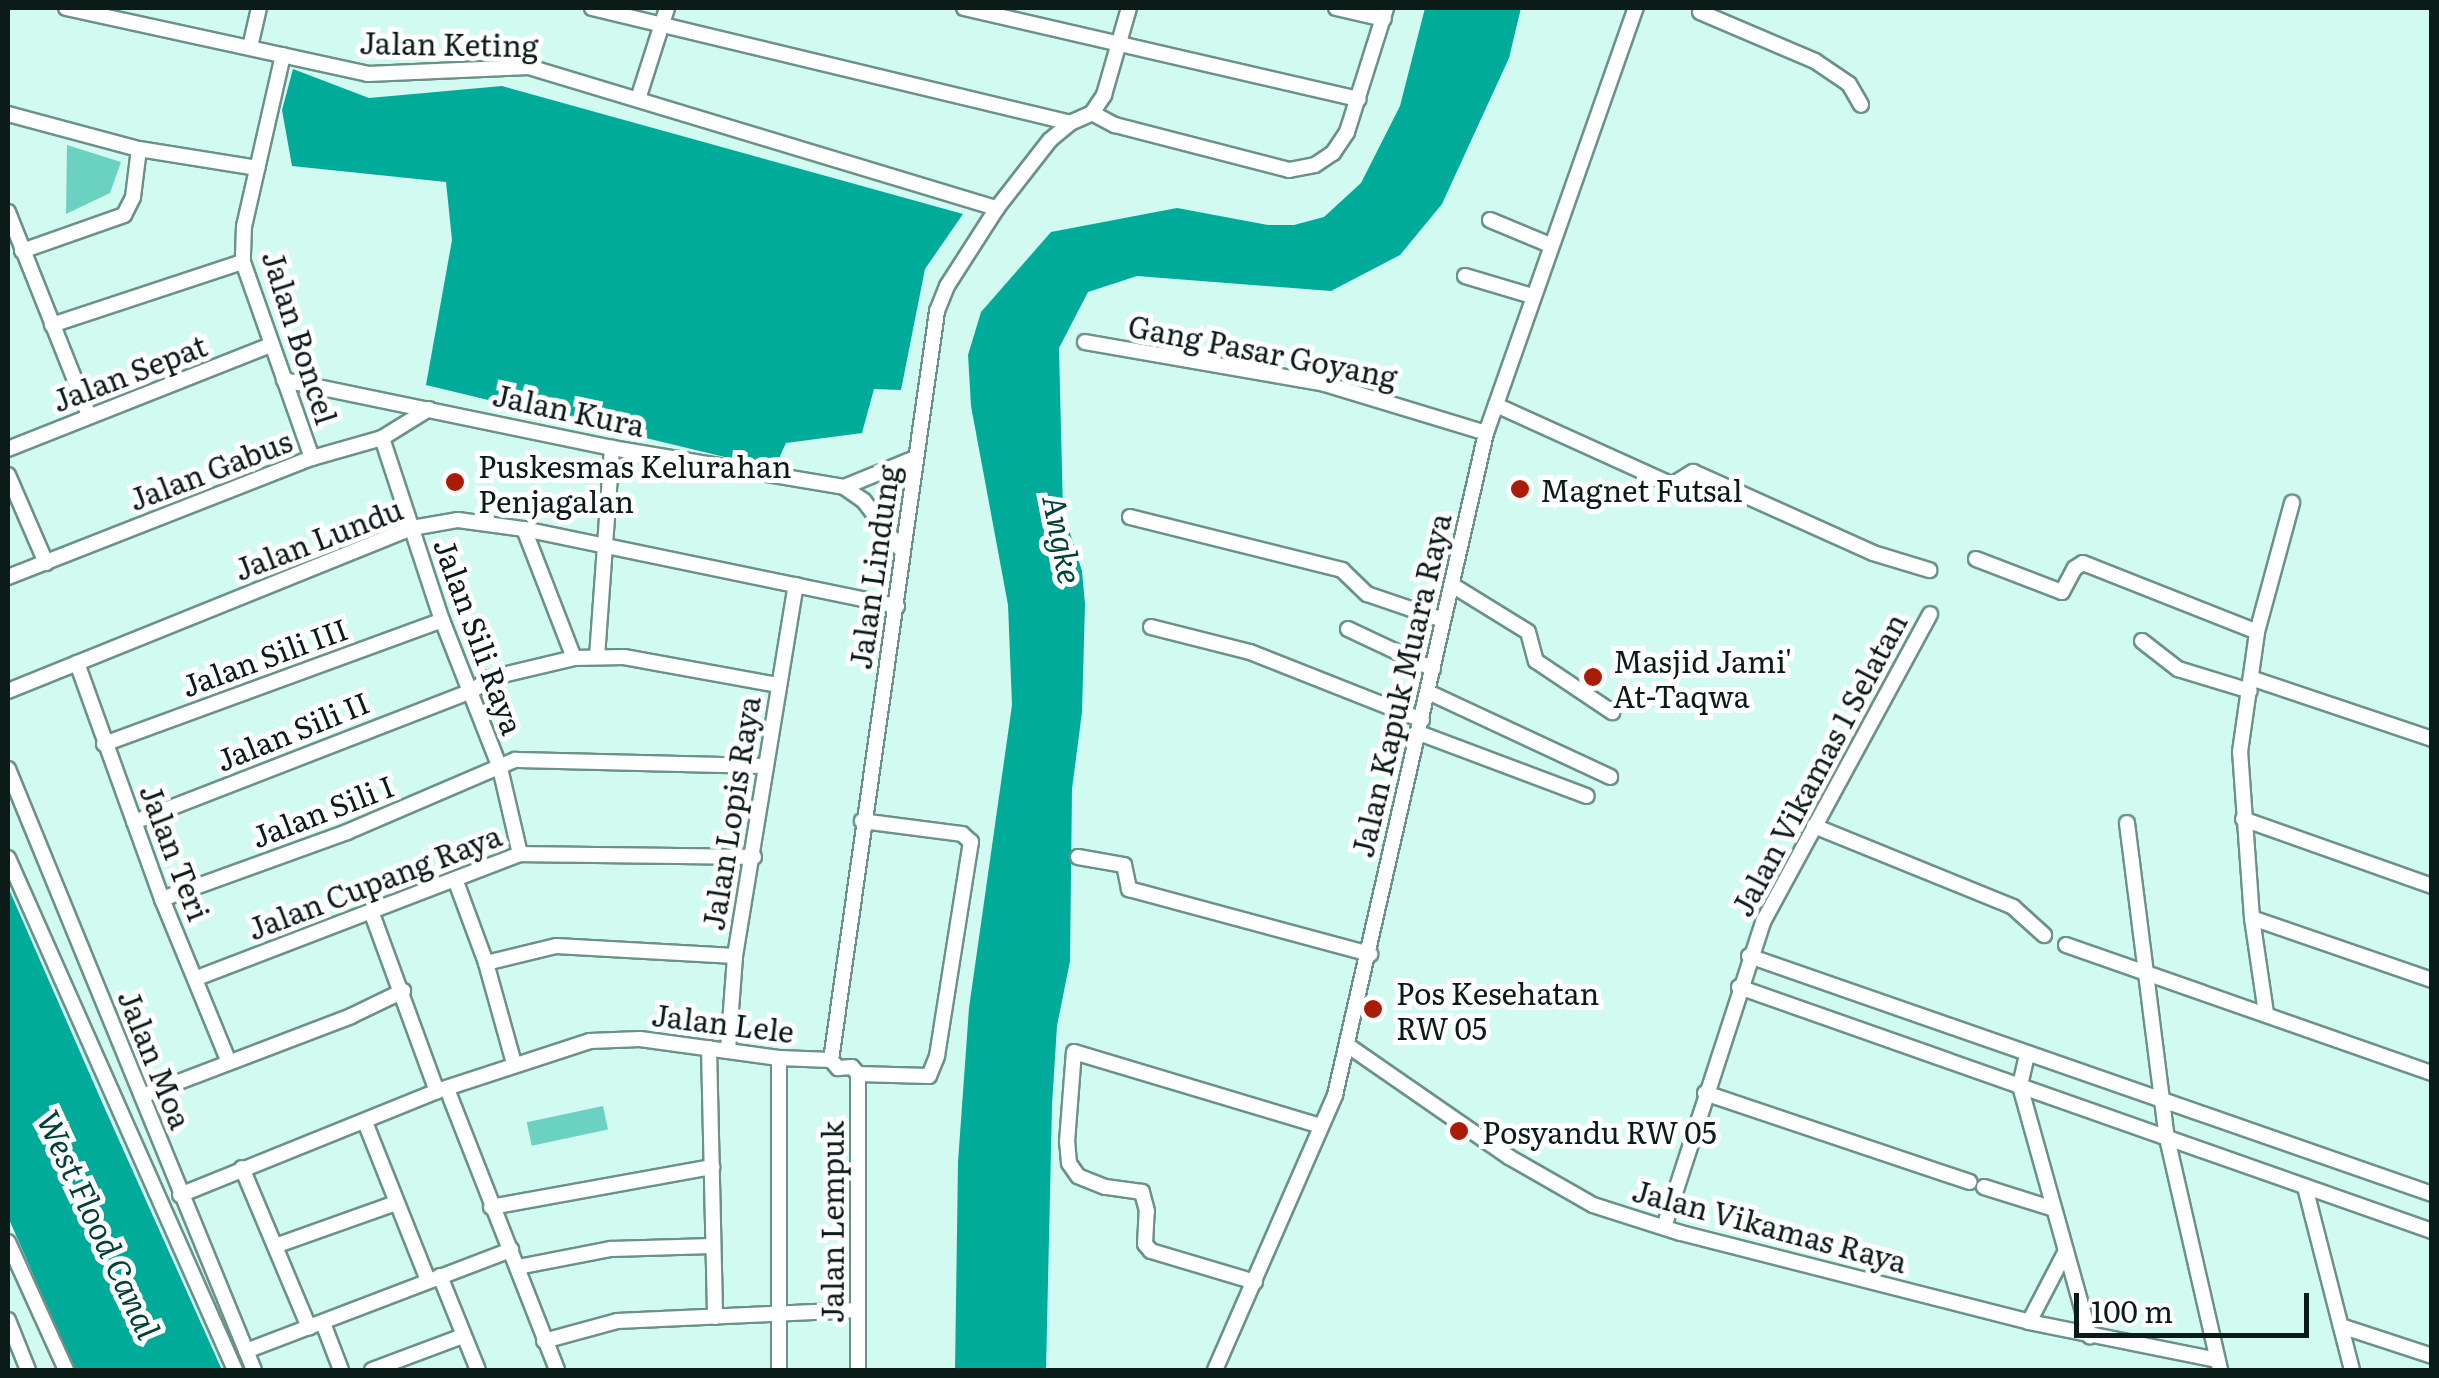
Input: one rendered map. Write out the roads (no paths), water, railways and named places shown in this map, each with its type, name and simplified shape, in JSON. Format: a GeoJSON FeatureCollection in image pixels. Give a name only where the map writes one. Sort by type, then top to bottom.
{"type":"FeatureCollection","features":[{"type":"Feature","properties":{"kind":"street","name":"Jalan Keting"},"geometry":{"type":"LineString","coordinates":[[66,8],[391,76],[494,66],[528,68],[996,208]]}},
{"type":"Feature","properties":{"kind":"street"},"geometry":{"type":"LineString","coordinates":[[250,48],[259,8]]}},
{"type":"Feature","properties":{"kind":"street"},"geometry":{"type":"LineString","coordinates":[[592,8],[665,15],[1070,123],[1092,113],[1104,96],[1129,8]]}},
{"type":"Feature","properties":{"kind":"street"},"geometry":{"type":"LineString","coordinates":[[964,8],[1021,14],[1120,42],[1359,99]]}},
{"type":"Feature","properties":{"kind":"street"},"geometry":{"type":"LineString","coordinates":[[1092,113],[1115,125],[1289,170],[1314,165],[1334,153],[1359,99],[1385,13],[1336,8]]}},
{"type":"Feature","properties":{"kind":"street","name":"Jalan Kapuk Muara Raya"},"geometry":{"type":"LineString","coordinates":[[1215,1370],[1321,1126],[1350,1047],[1388,861],[1486,433],[1636,8]]}},
{"type":"Feature","properties":{"kind":"street"},"geometry":{"type":"LineString","coordinates":[[1700,12],[1815,60],[1849,84],[1861,105]]}},
{"type":"Feature","properties":{"kind":"street"},"geometry":{"type":"LineString","coordinates":[[638,99],[665,15]]}},
{"type":"Feature","properties":{"kind":"street","name":"Jalan Boncel"},"geometry":{"type":"LineString","coordinates":[[283,56],[244,226],[242,262],[312,458]]}},
{"type":"Feature","properties":{"kind":"street"},"geometry":{"type":"LineString","coordinates":[[8,114],[139,149],[257,168]]}},
{"type":"Feature","properties":{"kind":"street","name":"Jalan Lindung"},"geometry":{"type":"LineString","coordinates":[[831,1060],[937,311],[947,286],[996,208],[1050,140],[1070,123]]}},
{"type":"Feature","properties":{"kind":"street"},"geometry":{"type":"LineString","coordinates":[[22,251],[124,215],[133,197],[139,149]]}},
{"type":"Feature","properties":{"kind":"street"},"geometry":{"type":"LineString","coordinates":[[8,212],[88,416]]}},
{"type":"Feature","properties":{"kind":"street"},"geometry":{"type":"LineString","coordinates":[[1490,220],[1550,245]]}},
{"type":"Feature","properties":{"kind":"street"},"geometry":{"type":"LineString","coordinates":[[52,324],[242,262]]}},
{"type":"Feature","properties":{"kind":"street"},"geometry":{"type":"LineString","coordinates":[[1466,276],[1532,296]]}},
{"type":"Feature","properties":{"kind":"street","name":"Gang Pasar Goyang"},"geometry":{"type":"LineString","coordinates":[[1085,342],[1325,384],[1486,433]]}},
{"type":"Feature","properties":{"kind":"street","name":"Jalan Sepat"},"geometry":{"type":"LineString","coordinates":[[8,449],[271,346]]}},
{"type":"Feature","properties":{"kind":"street","name":"Jalan Kura"},"geometry":{"type":"LineString","coordinates":[[284,380],[612,448],[844,486]]}},
{"type":"Feature","properties":{"kind":"street"},"geometry":{"type":"LineString","coordinates":[[1496,405],[1672,486],[1693,472],[1873,553],[1928,570]]}},
{"type":"Feature","properties":{"kind":"street","name":"Jalan Gabus"},"geometry":{"type":"LineString","coordinates":[[8,578],[312,458],[382,438],[429,409]]}},
{"type":"Feature","properties":{"kind":"street","name":"Jalan Sili Raya"},"geometry":{"type":"LineString","coordinates":[[382,438],[442,620],[500,768],[520,854]]}},
{"type":"Feature","properties":{"kind":"street"},"geometry":{"type":"LineString","coordinates":[[597,657],[612,448]]}},
{"type":"Feature","properties":{"kind":"street"},"geometry":{"type":"LineString","coordinates":[[844,486],[915,458]]}},
{"type":"Feature","properties":{"kind":"street"},"geometry":{"type":"LineString","coordinates":[[8,475],[46,563]]}},
{"type":"Feature","properties":{"kind":"street"},"geometry":{"type":"LineString","coordinates":[[844,486],[864,501],[901,550]]}},
{"type":"Feature","properties":{"kind":"street"},"geometry":{"type":"LineString","coordinates":[[2266,1012],[2252,918],[2240,752],[2257,632],[2292,504]]}},
{"type":"Feature","properties":{"kind":"street"},"geometry":{"type":"LineString","coordinates":[[1130,517],[1342,570],[1367,594],[1444,620]]}},
{"type":"Feature","properties":{"kind":"street","name":"Jalan Lundu"},"geometry":{"type":"LineString","coordinates":[[8,691],[412,528],[458,520],[524,528],[897,606]]}},
{"type":"Feature","properties":{"kind":"street"},"geometry":{"type":"LineString","coordinates":[[524,528],[574,658]]}},
{"type":"Feature","properties":{"kind":"street"},"geometry":{"type":"LineString","coordinates":[[1976,559],[2062,592],[2075,568],[2083,563],[2257,632]]}},
{"type":"Feature","properties":{"kind":"street","name":"Jalan Lopis Raya"},"geometry":{"type":"LineString","coordinates":[[728,1050],[735,956],[796,585]]}},
{"type":"Feature","properties":{"kind":"street"},"geometry":{"type":"LineString","coordinates":[[1452,585],[1528,632],[1532,657],[1612,712]]}},
{"type":"Feature","properties":{"kind":"street","name":"Jalan Vikamas 1 Selatan"},"geometry":{"type":"LineString","coordinates":[[1664,1227],[1748,960],[1814,826],[1930,614]]}},
{"type":"Feature","properties":{"kind":"street","name":"Jalan Sili III"},"geometry":{"type":"LineString","coordinates":[[104,744],[442,620]]}},
{"type":"Feature","properties":{"kind":"street"},"geometry":{"type":"LineString","coordinates":[[1151,628],[1250,652],[1587,796]]}},
{"type":"Feature","properties":{"kind":"street"},"geometry":{"type":"LineString","coordinates":[[1348,629],[1433,669]]}},
{"type":"Feature","properties":{"kind":"street"},"geometry":{"type":"LineString","coordinates":[[2142,642],[2178,669],[2251,684],[2432,739]]}},
{"type":"Feature","properties":{"kind":"street","name":"Jalan Sili II"},"geometry":{"type":"LineString","coordinates":[[134,822],[472,691],[490,678],[574,658],[624,657],[778,685]]}},
{"type":"Feature","properties":{"kind":"street","name":"Jalan Teri"},"geometry":{"type":"LineString","coordinates":[[77,663],[162,898],[228,1060]]}},
{"type":"Feature","properties":{"kind":"street"},"geometry":{"type":"LineString","coordinates":[[1428,692],[1610,778]]}},
{"type":"Feature","properties":{"kind":"street","name":"Jalan Sili I"},"geometry":{"type":"LineString","coordinates":[[162,898],[347,832],[515,760],[766,766]]}},
{"type":"Feature","properties":{"kind":"street","name":"Jalan Moa"},"geometry":{"type":"LineString","coordinates":[[8,769],[254,1370]]}},
{"type":"Feature","properties":{"kind":"street"},"geometry":{"type":"LineString","coordinates":[[2244,819],[2432,886]]}},
{"type":"Feature","properties":{"kind":"street","name":"Jalan Lele"},"geometry":{"type":"LineString","coordinates":[[180,1195],[442,1090],[514,1063],[590,1041],[640,1039],[779,1058],[831,1060],[838,1068],[852,1068],[858,1074],[924,1078],[932,1073],[971,842],[962,834],[862,821]]}},
{"type":"Feature","properties":{"kind":"street"},"geometry":{"type":"LineString","coordinates":[[2127,823],[2167,1133],[2219,1365]]}},
{"type":"Feature","properties":{"kind":"street"},"geometry":{"type":"LineString","coordinates":[[1814,826],[2013,907],[2044,936]]}},
{"type":"Feature","properties":{"kind":"street","name":"Jalan Cupang Raya"},"geometry":{"type":"LineString","coordinates":[[197,978],[520,854],[754,857]]}},
{"type":"Feature","properties":{"kind":"street"},"geometry":{"type":"LineString","coordinates":[[1078,857],[1124,865],[1129,888],[1370,954]]}},
{"type":"Feature","properties":{"kind":"street"},"geometry":{"type":"LineString","coordinates":[[8,858],[235,1370]]}},
{"type":"Feature","properties":{"kind":"street"},"geometry":{"type":"LineString","coordinates":[[455,879],[486,964],[514,1063]]}},
{"type":"Feature","properties":{"kind":"street"},"geometry":{"type":"LineString","coordinates":[[371,910],[442,1090],[512,1250],[557,1370]]}},
{"type":"Feature","properties":{"kind":"street"},"geometry":{"type":"LineString","coordinates":[[2252,918],[2432,980]]}},
{"type":"Feature","properties":{"kind":"street"},"geometry":{"type":"LineString","coordinates":[[2066,945],[2432,1073]]}},
{"type":"Feature","properties":{"kind":"street"},"geometry":{"type":"LineString","coordinates":[[486,964],[556,946],[735,956]]}},
{"type":"Feature","properties":{"kind":"street"},"geometry":{"type":"LineString","coordinates":[[1748,960],[2432,1194]]}},
{"type":"Feature","properties":{"kind":"street"},"geometry":{"type":"LineString","coordinates":[[1740,983],[2432,1231]]}},
{"type":"Feature","properties":{"kind":"street"},"geometry":{"type":"LineString","coordinates":[[142,1096],[350,1016],[402,991]]}},
{"type":"Feature","properties":{"kind":"street","name":"Jalan Vikamas Raya"},"geometry":{"type":"LineString","coordinates":[[1350,1047],[1593,1205],[2029,1322],[2219,1365]]}},
{"type":"Feature","properties":{"kind":"street"},"geometry":{"type":"LineString","coordinates":[[709,1048],[715,1317]]}},
{"type":"Feature","properties":{"kind":"street"},"geometry":{"type":"LineString","coordinates":[[1255,1282],[1151,1251],[1144,1244],[1147,1211],[1142,1192],[1105,1186],[1078,1176],[1069,1164],[1068,1142],[1074,1052],[1321,1126]]}},
{"type":"Feature","properties":{"kind":"street"},"geometry":{"type":"LineString","coordinates":[[779,1058],[779,1370]]}},
{"type":"Feature","properties":{"kind":"street"},"geometry":{"type":"LineString","coordinates":[[2026,1058],[2020,1082],[2090,1336]]}},
{"type":"Feature","properties":{"kind":"street","name":"Jalan Lempuk"},"geometry":{"type":"LineString","coordinates":[[858,1074],[858,1370]]}},
{"type":"Feature","properties":{"kind":"street"},"geometry":{"type":"LineString","coordinates":[[1705,1092],[2054,1209]]}},
{"type":"Feature","properties":{"kind":"street"},"geometry":{"type":"LineString","coordinates":[[364,1122],[396,1203],[478,1370]]}},
{"type":"Feature","properties":{"kind":"street"},"geometry":{"type":"LineString","coordinates":[[491,1207],[712,1167]]}},
{"type":"Feature","properties":{"kind":"street"},"geometry":{"type":"LineString","coordinates":[[242,1168],[274,1246],[341,1370]]}},
{"type":"Feature","properties":{"kind":"street"},"geometry":{"type":"LineString","coordinates":[[2305,1187],[2352,1370]]}},
{"type":"Feature","properties":{"kind":"street"},"geometry":{"type":"LineString","coordinates":[[274,1246],[396,1203]]}},
{"type":"Feature","properties":{"kind":"street"},"geometry":{"type":"LineString","coordinates":[[8,1242],[66,1370]]}},
{"type":"Feature","properties":{"kind":"street"},"geometry":{"type":"LineString","coordinates":[[518,1268],[611,1249],[712,1246]]}},
{"type":"Feature","properties":{"kind":"street"},"geometry":{"type":"LineString","coordinates":[[246,1351],[512,1250]]}},
{"type":"Feature","properties":{"kind":"street"},"geometry":{"type":"LineString","coordinates":[[2029,1322],[2066,1251]]}},
{"type":"Feature","properties":{"kind":"street"},"geometry":{"type":"LineString","coordinates":[[544,1340],[617,1320],[858,1310]]}},
{"type":"Feature","properties":{"kind":"street"},"geometry":{"type":"LineString","coordinates":[[8,1320],[28,1370]]}},
{"type":"Feature","properties":{"kind":"street"},"geometry":{"type":"LineString","coordinates":[[2340,1326],[2432,1356]]}},
{"type":"Feature","properties":{"kind":"street"},"geometry":{"type":"LineString","coordinates":[[372,1370],[463,1336]]}},
{"type":"Feature","properties":{"kind":"water","name":"Angke"},"geometry":{"type":"Polygon","coordinates":[[[1425,8],[1521,8],[1509,58],[1442,204],[1400,255],[1331,291],[1137,276],[1088,292],[1059,348],[1063,511],[1082,571],[1085,604],[1082,712],[1072,789],[1070,961],[1057,1026],[1052,1105],[1046,1370],[955,1370],[958,1162],[969,1008],[1012,705],[1008,605],[971,406],[968,355],[981,312],[1051,232],[1177,208],[1268,225],[1294,225],[1324,217],[1361,183],[1400,106],[1425,8]]]}},
{"type":"Feature","properties":{"kind":"water"},"geometry":{"type":"Polygon","coordinates":[[[293,69],[369,98],[502,86],[963,214],[925,269],[901,390],[874,389],[862,433],[786,443],[774,469],[426,385],[452,240],[446,182],[292,166],[282,110],[293,69]]]}},
{"type":"Feature","properties":{"kind":"water","name":"West Flood Canal"},"geometry":{"type":"Polygon","coordinates":[[[8,887],[222,1370],[75,1370],[8,1217],[8,887]]]}},
{"type":"Feature","properties":{"kind":"place","name":"Puskesmas Kelurahan Penjagalan"},"geometry":{"type":"Point","coordinates":[455,482]}},
{"type":"Feature","properties":{"kind":"place","name":"Magnet Futsal"},"geometry":{"type":"Point","coordinates":[1520,489]}},
{"type":"Feature","properties":{"kind":"place","name":"Masjid Jami' At-Taqwa"},"geometry":{"type":"Point","coordinates":[1593,677]}},
{"type":"Feature","properties":{"kind":"place","name":"Pos Kesehatan RW 05"},"geometry":{"type":"Point","coordinates":[1373,1009]}},
{"type":"Feature","properties":{"kind":"place","name":"Posyandu RW 05"},"geometry":{"type":"Point","coordinates":[1459,1131]}}]}
